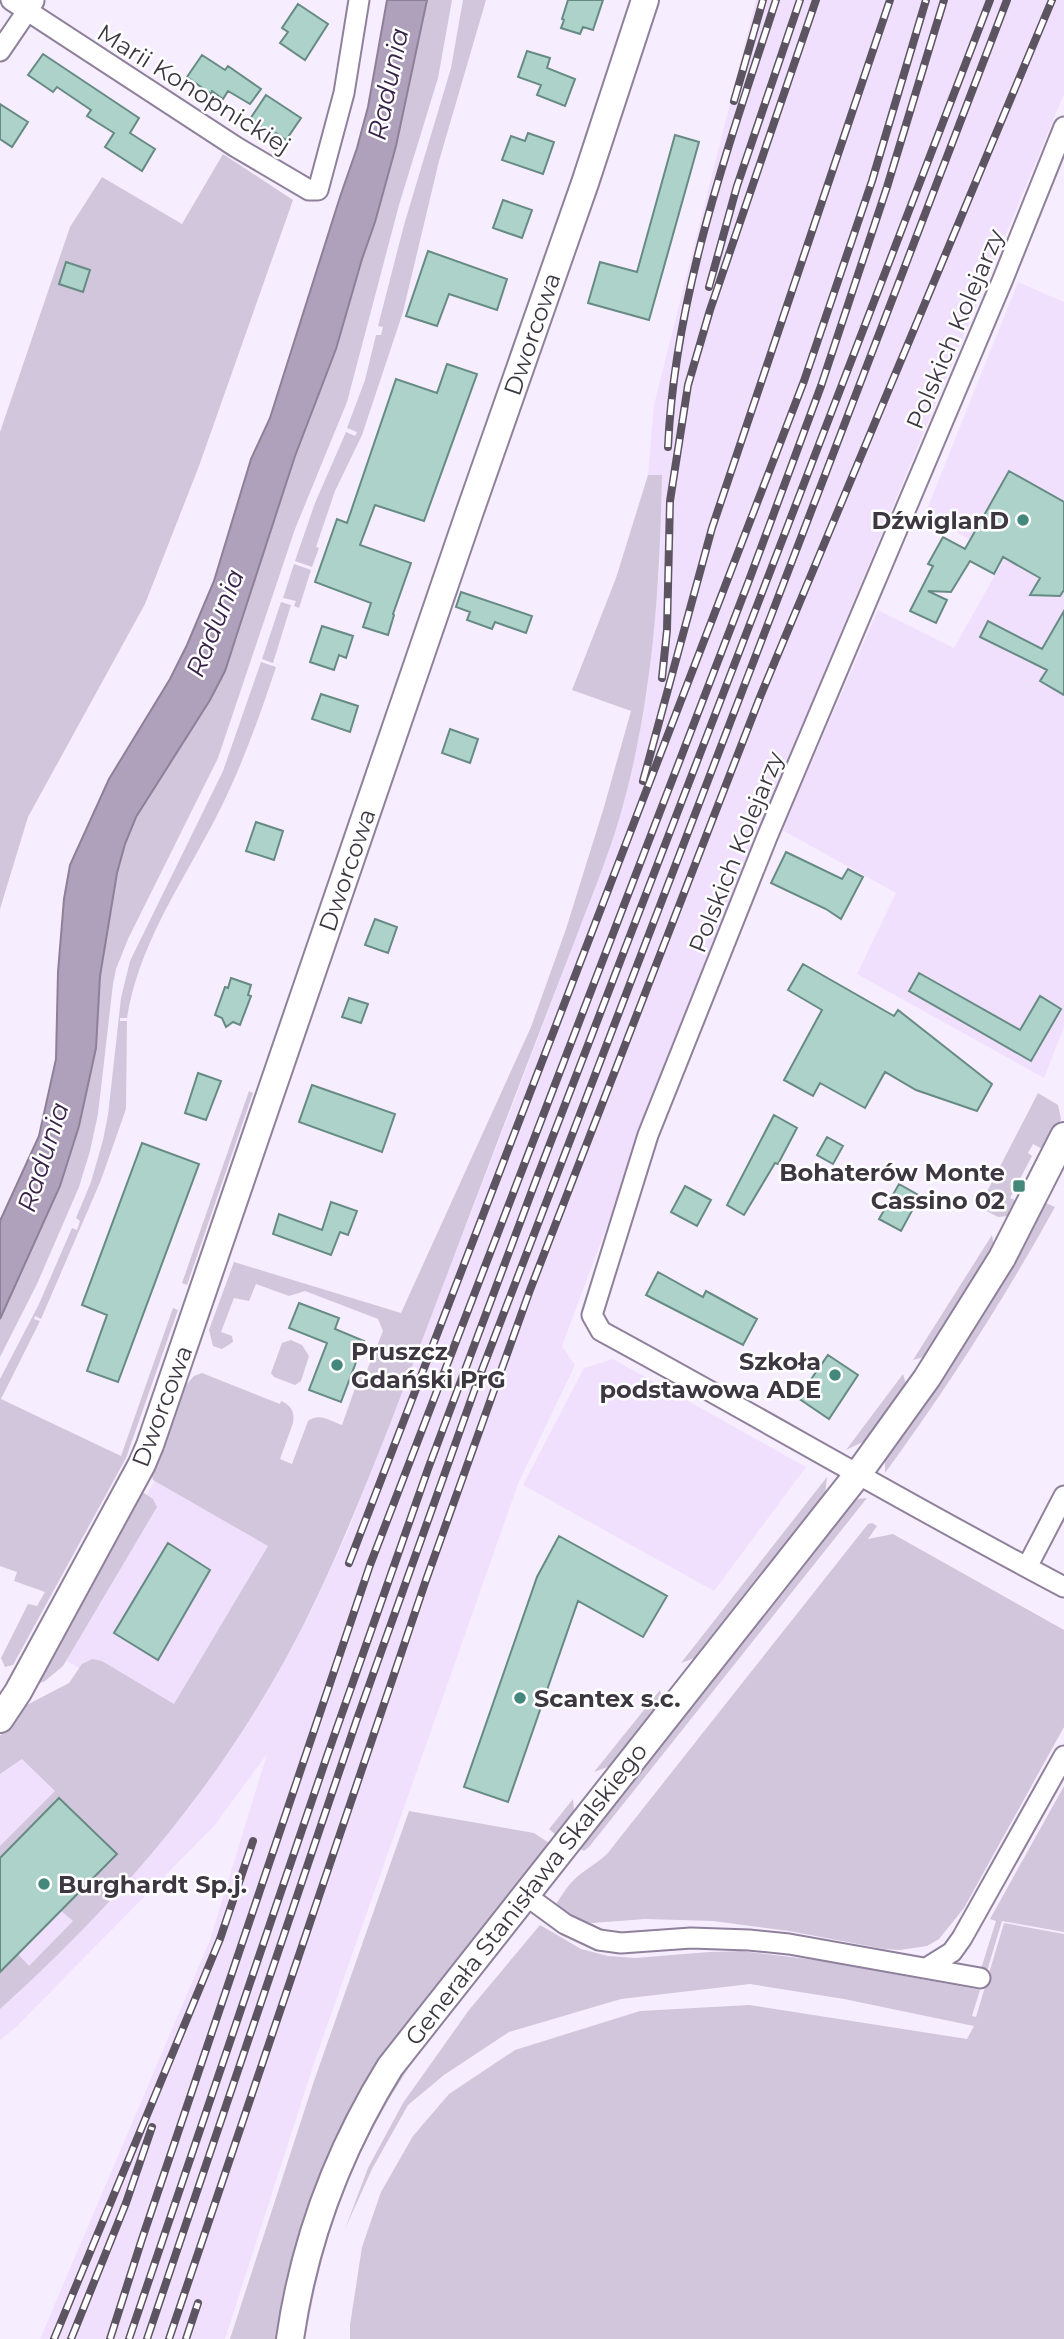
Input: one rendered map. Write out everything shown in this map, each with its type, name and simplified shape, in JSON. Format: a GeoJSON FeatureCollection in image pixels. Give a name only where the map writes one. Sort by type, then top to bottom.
{"type":"FeatureCollection","features":[{"type":"Feature","properties":{"kind":"street","name":"Marii Konopnickiej"},"geometry":{"type":"LineString","coordinates":[[24,4],[236,147],[309,190],[318,190],[344,93],[359,0]]}},
{"type":"Feature","properties":{"kind":"street","name":"Dworcowa"},"geometry":{"type":"LineString","coordinates":[[0,1719],[18,1692],[150,1446],[585,183],[645,0]]}},
{"type":"Feature","properties":{"kind":"street"},"geometry":{"type":"LineString","coordinates":[[0,51],[24,4]]}},
{"type":"Feature","properties":{"kind":"street","name":"Polskich Kolejarzy"},"geometry":{"type":"LineString","coordinates":[[1064,127],[1003,279],[773,824],[648,1135],[592,1315],[601,1331],[1064,1587]]}},
{"type":"Feature","properties":{"kind":"street","name":"Generała Stanisława Skalskiego"},"geometry":{"type":"LineString","coordinates":[[290,2339],[300,2285],[316,2224],[356,2125],[402,2050],[858,1474],[927,1378],[1002,1258],[1064,1136]]}},
{"type":"Feature","properties":{"kind":"street"},"geometry":{"type":"LineString","coordinates":[[1027,1567],[1064,1496]]}},
{"type":"Feature","properties":{"kind":"street"},"geometry":{"type":"LineString","coordinates":[[929,1967],[952,1952],[962,1938],[1064,1756]]}},
{"type":"Feature","properties":{"kind":"street"},"geometry":{"type":"LineString","coordinates":[[524,1894],[565,1924],[599,1940],[749,1940],[929,1967],[980,1978]]}},
{"type":"Feature","properties":{"kind":"shaded area"},"geometry":{"type":"Polygon","coordinates":[[[427,0],[452,0],[438,78],[399,205],[347,402],[295,529],[218,758],[128,939],[116,969],[98,1114],[90,1151],[79,1187],[37,1284],[0,1357],[0,1319],[60,1186],[79,1126],[96,1048],[100,976],[117,873],[125,844],[136,817],[210,700],[236,641],[295,456],[336,349],[375,222],[396,146],[427,0]]]}},
{"type":"Feature","properties":{"kind":"shaded area"},"geometry":{"type":"Polygon","coordinates":[[[463,0],[486,0],[439,161],[403,312],[362,435],[335,491],[312,567],[295,561],[315,503],[346,432],[355,436],[357,432],[347,428],[365,380],[376,335],[381,335],[383,327],[378,326],[404,225],[451,68],[463,0]]]}},
{"type":"Feature","properties":{"kind":"shaded area"},"geometry":{"type":"Polygon","coordinates":[[[756,0],[1064,0],[1064,94],[828,663],[689,1007],[562,1346],[575,1365],[518,1484],[315,2060],[225,2339],[40,2339],[210,1940],[267,1754],[214,1826],[15,2028],[0,2040],[0,1757],[128,1697],[55,1654],[161,1470],[290,1531],[225,1757],[273,1681],[311,1611],[348,1531],[609,850],[625,797],[647,692],[660,566],[662,476],[648,475],[654,405],[756,0]]]}},
{"type":"Feature","properties":{"kind":"shaded area"},"geometry":{"type":"Polygon","coordinates":[[[223,154],[293,200],[199,466],[145,604],[28,817],[0,909],[0,432],[70,227],[102,177],[182,224],[223,154]]]}},
{"type":"Feature","properties":{"kind":"shaded area"},"geometry":{"type":"Polygon","coordinates":[[[1018,282],[1064,302],[1064,1027],[1044,1078],[857,974],[896,893],[782,830],[878,610],[954,648],[1004,559],[925,514],[1018,282]]]}},
{"type":"Feature","properties":{"kind":"shaded area"},"geometry":{"type":"Polygon","coordinates":[[[648,475],[662,475],[657,597],[642,718],[620,816],[390,1424],[350,1522],[322,1587],[290,1650],[245,1727],[215,1771],[150,1856],[114,1896],[78,1935],[0,2009],[0,1972],[18,1954],[29,1966],[73,1921],[0,1858],[0,1846],[55,1791],[22,1759],[0,1774],[0,1736],[21,1708],[69,1683],[82,1664],[92,1659],[102,1661],[174,1704],[268,1546],[153,1480],[150,1470],[181,1387],[202,1373],[287,1405],[293,1412],[293,1423],[280,1459],[292,1464],[308,1421],[321,1417],[342,1425],[359,1377],[365,1375],[383,1331],[378,1319],[305,1291],[289,1296],[256,1284],[249,1301],[234,1298],[221,1332],[232,1336],[233,1342],[222,1349],[213,1346],[209,1330],[234,1262],[401,1313],[531,1027],[566,929],[631,711],[572,690],[616,578],[648,475]]]}},
{"type":"Feature","properties":{"kind":"shaded area"},"geometry":{"type":"Polygon","coordinates":[[[294,564],[311,570],[299,608],[294,606],[296,601],[283,598],[294,564]]]}},
{"type":"Feature","properties":{"kind":"shaded area"},"geometry":{"type":"Polygon","coordinates":[[[281,602],[291,605],[273,663],[262,659],[281,602]]]}},
{"type":"Feature","properties":{"kind":"shaded area"},"geometry":{"type":"Polygon","coordinates":[[[261,662],[276,667],[247,748],[221,808],[150,943],[132,992],[127,1018],[120,1018],[120,1021],[127,1021],[126,1109],[101,1180],[41,1319],[35,1316],[34,1319],[40,1321],[1,1399],[121,1456],[173,1308],[178,1310],[126,1458],[13,1665],[5,1667],[1,1658],[28,1604],[37,1606],[45,1592],[14,1581],[17,1572],[0,1566],[0,1379],[39,1304],[72,1228],[77,1230],[80,1221],[76,1218],[91,1182],[108,1115],[121,998],[130,961],[223,771],[261,662]]]}},
{"type":"Feature","properties":{"kind":"shaded area"},"geometry":{"type":"Polygon","coordinates":[[[249,1091],[253,1093],[187,1285],[182,1283],[249,1091]]]}},
{"type":"Feature","properties":{"kind":"shaded area"},"geometry":{"type":"Polygon","coordinates":[[[1038,1093],[1058,1105],[1061,1119],[1046,1151],[1033,1144],[1028,1153],[1032,1156],[1010,1198],[1020,1202],[1008,1216],[998,1217],[979,1207],[1038,1093]]]}},
{"type":"Feature","properties":{"kind":"shaded area"},"geometry":{"type":"Polygon","coordinates":[[[1046,1203],[1055,1207],[1016,1275],[953,1375],[885,1473],[885,1457],[1017,1254],[1046,1203]]]}},
{"type":"Feature","properties":{"kind":"shaded area"},"geometry":{"type":"Polygon","coordinates":[[[992,1235],[994,1247],[927,1356],[913,1360],[992,1235]]]}},
{"type":"Feature","properties":{"kind":"shaded area"},"geometry":{"type":"Polygon","coordinates":[[[291,1340],[302,1345],[309,1356],[301,1381],[295,1385],[274,1377],[271,1373],[282,1343],[291,1340]]]}},
{"type":"Feature","properties":{"kind":"shaded area"},"geometry":{"type":"Polygon","coordinates":[[[613,1359],[806,1467],[714,1591],[523,1485],[584,1368],[613,1359]]]}},
{"type":"Feature","properties":{"kind":"shaded area"},"geometry":{"type":"Polygon","coordinates":[[[903,1374],[906,1384],[903,1390],[869,1439],[846,1450],[903,1374]]]}},
{"type":"Feature","properties":{"kind":"shaded area"},"geometry":{"type":"Polygon","coordinates":[[[827,1477],[825,1496],[697,1657],[681,1663],[827,1477]]]}},
{"type":"Feature","properties":{"kind":"shaded area"},"geometry":{"type":"Polygon","coordinates":[[[141,1491],[153,1499],[157,1507],[63,1666],[45,1681],[32,1686],[141,1491]]]}},
{"type":"Feature","properties":{"kind":"shaded area"},"geometry":{"type":"Polygon","coordinates":[[[867,1498],[589,1847],[584,1851],[577,1847],[847,1505],[867,1498]]]}},
{"type":"Feature","properties":{"kind":"shaded area"},"geometry":{"type":"Polygon","coordinates":[[[868,1524],[877,1526],[868,1539],[893,1534],[1064,1630],[1064,1727],[964,1908],[939,1939],[927,1946],[900,1950],[713,1921],[645,1919],[592,1923],[579,1921],[556,1904],[574,1880],[607,1854],[868,1524]]]}},
{"type":"Feature","properties":{"kind":"shaded area"},"geometry":{"type":"Polygon","coordinates":[[[660,1690],[662,1697],[659,1705],[613,1765],[594,1772],[660,1690]]]}},
{"type":"Feature","properties":{"kind":"shaded area"},"geometry":{"type":"Polygon","coordinates":[[[1064,1786],[1064,1932],[1002,1921],[987,1971],[981,1969],[996,1921],[990,1919],[1064,1786]]]}},
{"type":"Feature","properties":{"kind":"shaded area"},"geometry":{"type":"Polygon","coordinates":[[[573,1799],[574,1812],[556,1835],[549,1829],[573,1799]]]}},
{"type":"Feature","properties":{"kind":"shaded area"},"geometry":{"type":"Polygon","coordinates":[[[409,1811],[534,1833],[549,1843],[392,2043],[353,2106],[310,2203],[295,2251],[278,2339],[230,2339],[314,2081],[409,1811]]]}},
{"type":"Feature","properties":{"kind":"shaded area"},"geometry":{"type":"Polygon","coordinates":[[[1004,1923],[1064,1934],[1064,2339],[350,2339],[362,2247],[381,2192],[413,2136],[449,2094],[515,2050],[640,2011],[749,2005],[967,2039],[974,2026],[844,1999],[750,1984],[621,1999],[509,2032],[444,2075],[408,2105],[372,2169],[345,2229],[368,2168],[403,2103],[469,2010],[540,1925],[581,1949],[608,1956],[635,1958],[741,1951],[825,1961],[980,1990],[972,2016],[976,2017],[1004,1923]]]}},
{"type":"Feature","properties":{"kind":"shaded area"},"geometry":{"type":"Polygon","coordinates":[[[439,2024],[389,2099],[352,2173],[325,2251],[305,2339],[301,2339],[320,2247],[365,2134],[408,2062],[439,2024]]]}},
{"type":"Feature","properties":{"kind":"water","name":"Radunia"},"geometry":{"type":"Polygon","coordinates":[[[387,0],[427,0],[396,146],[375,222],[336,349],[295,456],[225,671],[210,700],[136,817],[125,844],[117,873],[100,976],[96,1048],[79,1126],[60,1186],[0,1319],[0,1221],[39,1136],[56,1059],[58,972],[64,899],[70,865],[109,779],[170,679],[214,581],[251,459],[270,418],[357,148],[368,107],[387,0]]]}},
{"type":"Feature","properties":{"kind":"building"},"geometry":{"type":"Polygon","coordinates":[[[568,0],[603,0],[593,30],[583,27],[580,34],[561,28],[568,0]]]}},
{"type":"Feature","properties":{"kind":"building"},"geometry":{"type":"Polygon","coordinates":[[[298,4],[328,24],[305,60],[280,43],[288,32],[282,28],[298,4]]]}},
{"type":"Feature","properties":{"kind":"building"},"geometry":{"type":"Polygon","coordinates":[[[527,51],[550,58],[547,68],[575,79],[565,106],[537,95],[541,85],[518,77],[527,51]]]}},
{"type":"Feature","properties":{"kind":"building"},"geometry":{"type":"Polygon","coordinates":[[[43,54],[139,118],[130,133],[155,149],[142,171],[105,147],[114,133],[87,116],[91,110],[57,87],[53,92],[28,75],[43,54]]]}},
{"type":"Feature","properties":{"kind":"building"},"geometry":{"type":"Polygon","coordinates":[[[202,55],[225,70],[228,66],[261,89],[250,104],[228,91],[223,99],[212,91],[211,94],[187,77],[202,55]]]}},
{"type":"Feature","properties":{"kind":"building"},"geometry":{"type":"Polygon","coordinates":[[[266,95],[301,118],[286,140],[276,133],[274,136],[250,119],[266,95]]]}},
{"type":"Feature","properties":{"kind":"building"},"geometry":{"type":"Polygon","coordinates":[[[0,104],[28,122],[12,147],[0,139],[0,104]]]}},
{"type":"Feature","properties":{"kind":"building"},"geometry":{"type":"Polygon","coordinates":[[[528,133],[554,142],[543,174],[502,160],[511,136],[525,141],[528,133]]]}},
{"type":"Feature","properties":{"kind":"building"},"geometry":{"type":"Polygon","coordinates":[[[675,135],[699,142],[649,320],[588,303],[600,262],[637,272],[675,135]]]}},
{"type":"Feature","properties":{"kind":"building"},"geometry":{"type":"Polygon","coordinates":[[[503,200],[532,210],[522,238],[493,228],[503,200]]]}},
{"type":"Feature","properties":{"kind":"building"},"geometry":{"type":"Polygon","coordinates":[[[428,251],[507,279],[497,310],[449,294],[437,326],[406,316],[428,251]]]}},
{"type":"Feature","properties":{"kind":"building"},"geometry":{"type":"Polygon","coordinates":[[[66,262],[90,270],[83,292],[59,284],[66,262]]]}},
{"type":"Feature","properties":{"kind":"building"},"geometry":{"type":"Polygon","coordinates":[[[447,364],[477,374],[424,521],[375,505],[360,545],[411,563],[388,635],[363,627],[371,603],[315,582],[337,519],[347,523],[396,379],[437,393],[447,364]]]}},
{"type":"Feature","properties":{"kind":"building","name":"DźwiglanD"},"geometry":{"type":"Polygon","coordinates":[[[1009,471],[1064,502],[1064,590],[1060,596],[1030,595],[1040,578],[1003,557],[994,574],[970,561],[951,592],[928,591],[947,600],[936,623],[910,611],[933,566],[928,564],[943,537],[965,549],[1009,471]]]}},
{"type":"Feature","properties":{"kind":"building"},"geometry":{"type":"Polygon","coordinates":[[[461,592],[532,616],[526,633],[495,622],[492,629],[467,620],[470,612],[456,607],[461,592]]]}},
{"type":"Feature","properties":{"kind":"building"},"geometry":{"type":"Polygon","coordinates":[[[1064,611],[1064,695],[1040,681],[1047,670],[980,637],[988,621],[1042,649],[1064,611]]]}},
{"type":"Feature","properties":{"kind":"building"},"geometry":{"type":"Polygon","coordinates":[[[322,626],[353,636],[346,658],[339,655],[334,670],[310,662],[322,626]]]}},
{"type":"Feature","properties":{"kind":"building"},"geometry":{"type":"Polygon","coordinates":[[[321,694],[358,706],[350,732],[312,719],[321,694]]]}},
{"type":"Feature","properties":{"kind":"building"},"geometry":{"type":"Polygon","coordinates":[[[450,729],[478,739],[470,763],[442,753],[450,729]]]}},
{"type":"Feature","properties":{"kind":"building"},"geometry":{"type":"Polygon","coordinates":[[[256,822],[283,831],[274,860],[246,851],[256,822]]]}},
{"type":"Feature","properties":{"kind":"building"},"geometry":{"type":"Polygon","coordinates":[[[786,852],[842,879],[848,869],[863,877],[841,919],[771,883],[786,852]]]}},
{"type":"Feature","properties":{"kind":"building"},"geometry":{"type":"Polygon","coordinates":[[[375,919],[397,927],[388,953],[365,945],[375,919]]]}},
{"type":"Feature","properties":{"kind":"building"},"geometry":{"type":"Polygon","coordinates":[[[803,964],[894,1016],[898,1010],[992,1084],[977,1111],[916,1090],[885,1072],[865,1108],[820,1083],[813,1096],[784,1080],[822,1010],[788,990],[803,964]]]}},
{"type":"Feature","properties":{"kind":"building"},"geometry":{"type":"Polygon","coordinates":[[[919,973],[1020,1030],[1040,996],[1061,1009],[1031,1061],[909,991],[919,973]]]}},
{"type":"Feature","properties":{"kind":"building"},"geometry":{"type":"Polygon","coordinates":[[[231,978],[251,985],[248,995],[251,996],[240,1025],[233,1022],[226,1027],[222,1018],[215,1015],[231,978]]]}},
{"type":"Feature","properties":{"kind":"building"},"geometry":{"type":"Polygon","coordinates":[[[349,998],[368,1004],[361,1023],[342,1017],[349,998]]]}},
{"type":"Feature","properties":{"kind":"building"},"geometry":{"type":"Polygon","coordinates":[[[198,1073],[221,1081],[206,1120],[185,1113],[198,1073]]]}},
{"type":"Feature","properties":{"kind":"building"},"geometry":{"type":"Polygon","coordinates":[[[312,1085],[395,1114],[382,1152],[299,1122],[312,1085]]]}},
{"type":"Feature","properties":{"kind":"building"},"geometry":{"type":"Polygon","coordinates":[[[774,1115],[797,1128],[778,1164],[775,1163],[744,1215],[727,1205],[774,1115]]]}},
{"type":"Feature","properties":{"kind":"building"},"geometry":{"type":"Polygon","coordinates":[[[827,1137],[843,1146],[833,1164],[817,1155],[827,1137]]]}},
{"type":"Feature","properties":{"kind":"building"},"geometry":{"type":"Polygon","coordinates":[[[142,1143],[199,1164],[118,1382],[87,1371],[107,1315],[82,1305],[142,1143]]]}},
{"type":"Feature","properties":{"kind":"building"},"geometry":{"type":"Polygon","coordinates":[[[899,1184],[920,1196],[901,1231],[879,1219],[899,1184]]]}},
{"type":"Feature","properties":{"kind":"building"},"geometry":{"type":"Polygon","coordinates":[[[685,1186],[711,1200],[697,1226],[671,1212],[685,1186]]]}},
{"type":"Feature","properties":{"kind":"building"},"geometry":{"type":"Polygon","coordinates":[[[331,1202],[357,1211],[348,1235],[340,1232],[331,1255],[273,1234],[279,1214],[322,1230],[331,1202]]]}},
{"type":"Feature","properties":{"kind":"building"},"geometry":{"type":"Polygon","coordinates":[[[658,1272],[703,1297],[706,1291],[757,1319],[743,1345],[646,1295],[658,1272]]]}},
{"type":"Feature","properties":{"kind":"building","name":"Pruszcz Gdański PrG"},"geometry":{"type":"Polygon","coordinates":[[[299,1303],[339,1318],[335,1329],[364,1341],[341,1402],[309,1390],[327,1343],[289,1328],[299,1303]]]}},
{"type":"Feature","properties":{"kind":"building"},"geometry":{"type":"Polygon","coordinates":[[[828,1355],[858,1375],[829,1419],[798,1398],[828,1355]]]}},
{"type":"Feature","properties":{"kind":"building"},"geometry":{"type":"Polygon","coordinates":[[[559,1536],[667,1596],[643,1637],[578,1601],[508,1802],[464,1787],[537,1577],[559,1536]]]}},
{"type":"Feature","properties":{"kind":"building"},"geometry":{"type":"Polygon","coordinates":[[[168,1543],[210,1570],[158,1660],[114,1633],[168,1543]]]}},
{"type":"Feature","properties":{"kind":"building","name":"Burghardt Sp.j."},"geometry":{"type":"Polygon","coordinates":[[[59,1798],[117,1854],[0,1972],[0,1858],[59,1798]]]}},
{"type":"Feature","properties":{"kind":"railway"},"geometry":{"type":"LineString","coordinates":[[734,101],[763,0]]}},
{"type":"Feature","properties":{"kind":"railway"},"geometry":{"type":"LineString","coordinates":[[668,447],[681,333],[693,276],[723,165],[776,0]]}},
{"type":"Feature","properties":{"kind":"railway"},"geometry":{"type":"LineString","coordinates":[[709,287],[737,186],[800,0]]}},
{"type":"Feature","properties":{"kind":"railway"},"geometry":{"type":"LineString","coordinates":[[662,678],[667,630],[670,501],[688,385],[710,310],[816,0]]}},
{"type":"Feature","properties":{"kind":"railway"},"geometry":{"type":"LineString","coordinates":[[643,781],[712,528],[890,0]]}},
{"type":"Feature","properties":{"kind":"railway"},"geometry":{"type":"LineString","coordinates":[[349,1563],[804,381],[872,181],[926,0]]}},
{"type":"Feature","properties":{"kind":"railway"},"geometry":{"type":"LineString","coordinates":[[110,2339],[370,1565],[748,583],[821,386],[887,187],[944,0]]}},
{"type":"Feature","properties":{"kind":"railway"},"geometry":{"type":"LineString","coordinates":[[129,2339],[327,1756],[428,1469],[536,1180],[990,0]]}},
{"type":"Feature","properties":{"kind":"railway"},"geometry":{"type":"LineString","coordinates":[[147,2339],[356,1722],[477,1383],[1007,0]]}},
{"type":"Feature","properties":{"kind":"railway"},"geometry":{"type":"LineString","coordinates":[[169,2339],[426,1580],[530,1290],[760,697],[1052,0]]}},
{"type":"Feature","properties":{"kind":"railway"},"geometry":{"type":"LineString","coordinates":[[54,2339],[220,1939],[253,1841]]}},
{"type":"Feature","properties":{"kind":"railway"},"geometry":{"type":"LineString","coordinates":[[71,2339],[126,2203],[152,2127]]}},
{"type":"Feature","properties":{"kind":"railway"},"geometry":{"type":"LineString","coordinates":[[186,2339],[198,2303]]}},
{"type":"Feature","properties":{"kind":"place","name":"DźwiglanD"},"geometry":{"type":"Point","coordinates":[1023,520]}},
{"type":"Feature","properties":{"kind":"place","name":"Bohaterów Monte Cassino 02"},"geometry":{"type":"Point","coordinates":[1019,1186]}},
{"type":"Feature","properties":{"kind":"place","name":"Pruszcz Gdański PrG"},"geometry":{"type":"Point","coordinates":[337,1365]}},
{"type":"Feature","properties":{"kind":"place","name":"Szkoła podstawowa ADE"},"geometry":{"type":"Point","coordinates":[835,1375]}},
{"type":"Feature","properties":{"kind":"place","name":"Scantex s.c."},"geometry":{"type":"Point","coordinates":[520,1698]}},
{"type":"Feature","properties":{"kind":"place","name":"Burghardt Sp.j."},"geometry":{"type":"Point","coordinates":[44,1884]}}]}
